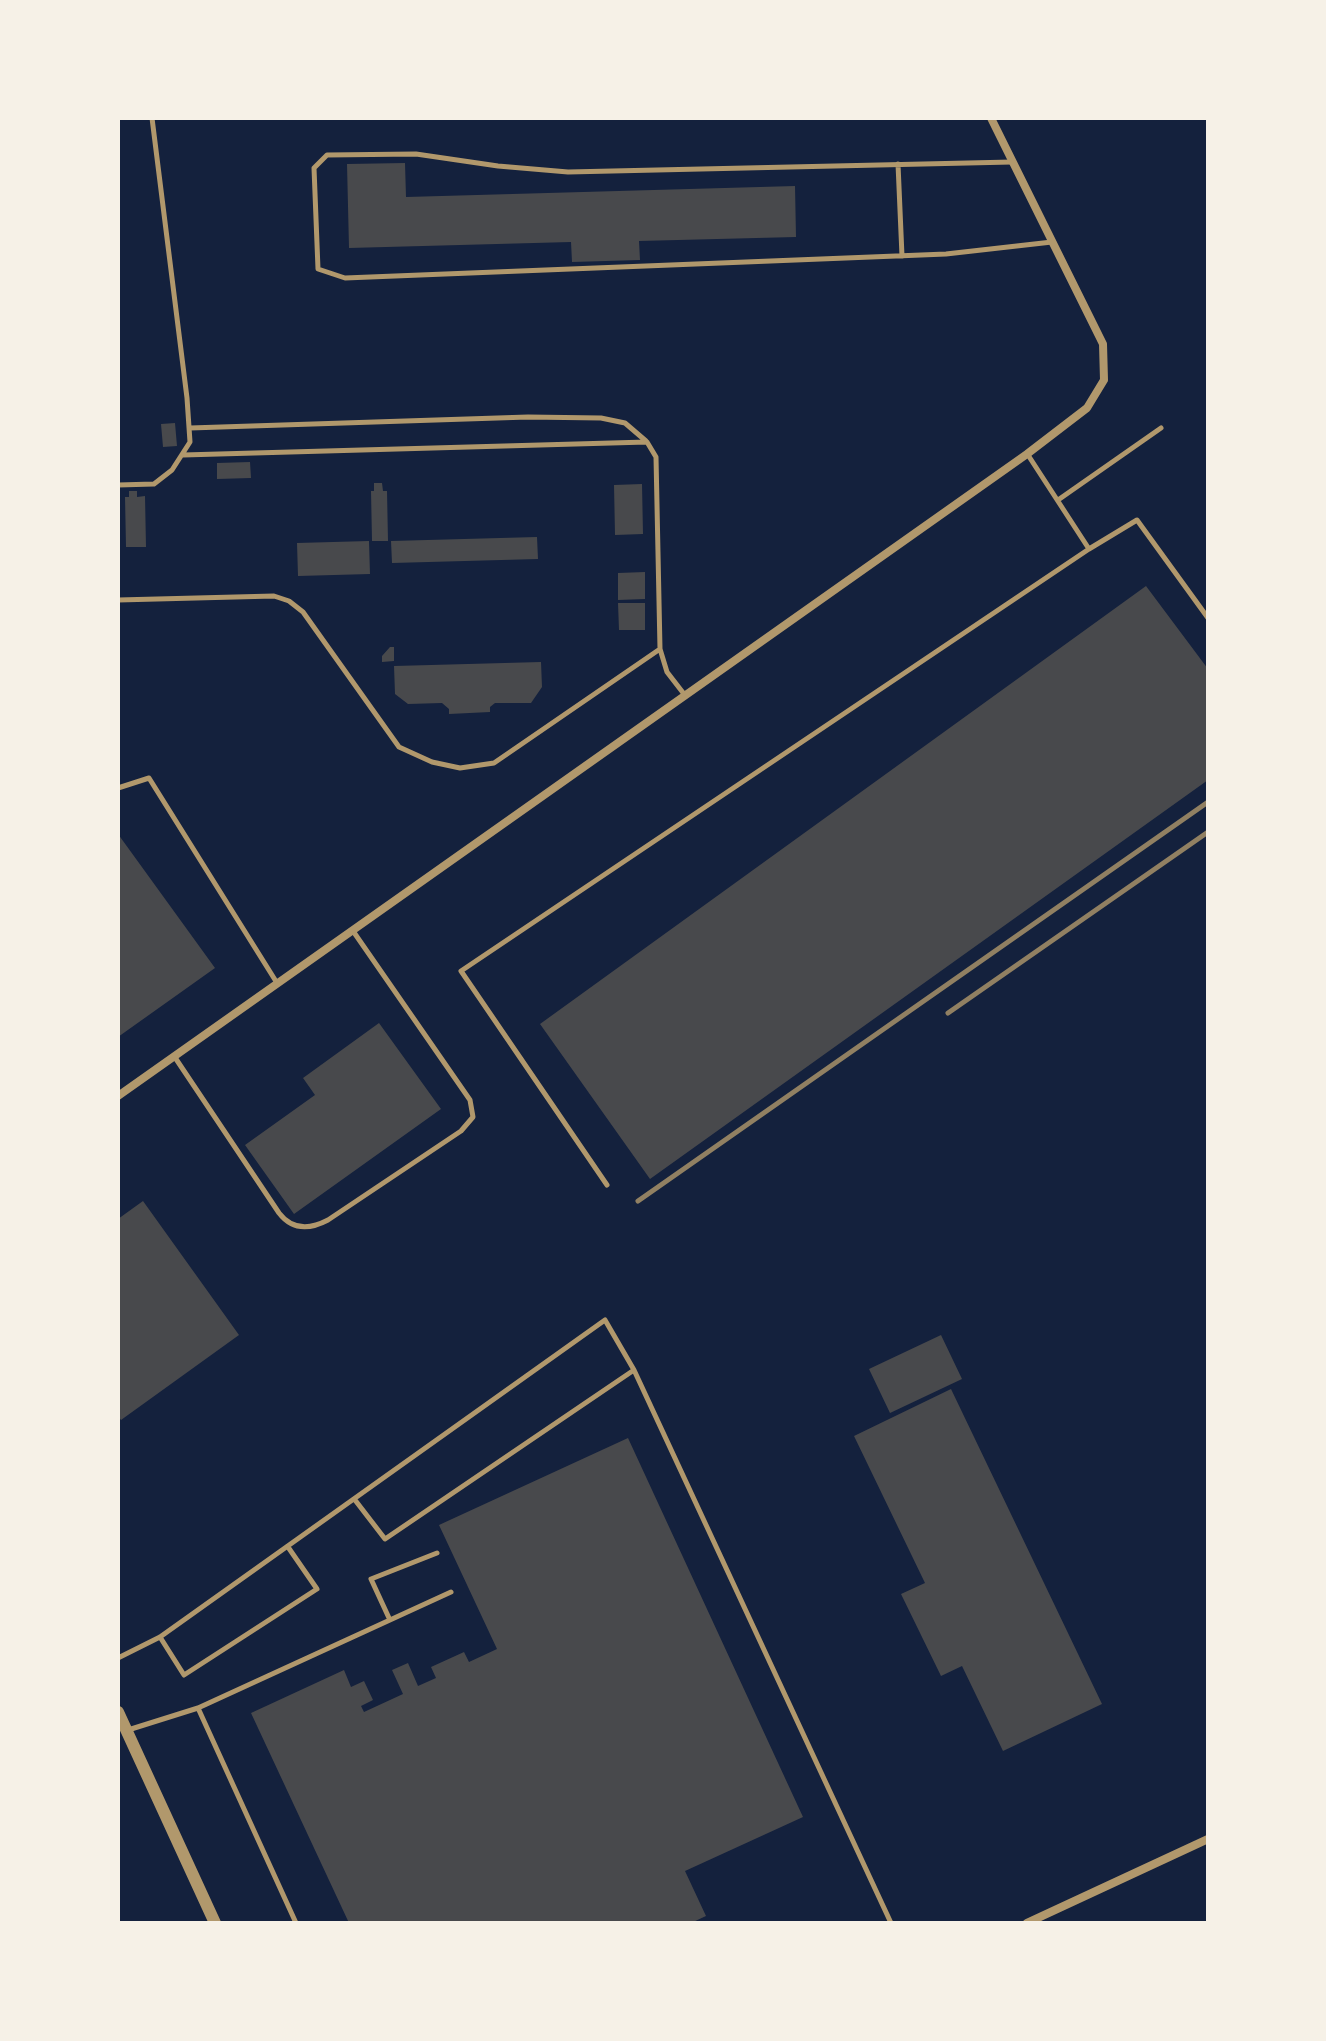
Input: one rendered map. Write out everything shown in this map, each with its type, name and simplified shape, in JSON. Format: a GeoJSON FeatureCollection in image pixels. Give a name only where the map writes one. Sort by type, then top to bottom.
{"type":"FeatureCollection","features":[{"type":"Feature","properties":{"kind":"street"},"geometry":{"type":"LineString","coordinates":[[118,1096],[1027,454],[1087,408],[1104,380],[1103,344],[991,118]]}},
{"type":"Feature","properties":{"kind":"street"},"geometry":{"type":"LineString","coordinates":[[118,1712],[215,1923]]}},
{"type":"Feature","properties":{"kind":"street"},"geometry":{"type":"LineString","coordinates":[[1027,1923],[1208,1839]]}},
{"type":"Feature","properties":{"kind":"lane"},"geometry":{"type":"LineString","coordinates":[[118,485],[154,484],[172,470],[190,442],[152,118]]}},
{"type":"Feature","properties":{"kind":"lane"},"geometry":{"type":"LineString","coordinates":[[1013,162],[568,172],[416,154],[327,155],[314,168],[318,269],[345,278],[946,254],[1053,242]]}},
{"type":"Feature","properties":{"kind":"lane"},"geometry":{"type":"LineString","coordinates":[[898,164],[902,256]]}},
{"type":"Feature","properties":{"kind":"lane"},"geometry":{"type":"LineString","coordinates":[[190,428],[528,417],[601,418],[625,423],[647,442],[656,457],[660,649],[667,672],[684,694]]}},
{"type":"Feature","properties":{"kind":"lane"},"geometry":{"type":"LineString","coordinates":[[1058,500],[1161,428]]}},
{"type":"Feature","properties":{"kind":"lane"},"geometry":{"type":"LineString","coordinates":[[183,455],[647,442]]}},
{"type":"Feature","properties":{"kind":"lane"},"geometry":{"type":"LineString","coordinates":[[1027,454],[1089,549]]}},
{"type":"Feature","properties":{"kind":"lane"},"geometry":{"type":"LineString","coordinates":[[607,1185],[461,971],[1089,549],[1137,520],[1208,618]]}},
{"type":"Feature","properties":{"kind":"lane"},"geometry":{"type":"LineString","coordinates":[[118,600],[274,596],[289,601],[303,612],[399,747],[432,762],[460,768],[494,763],[660,649]]}},
{"type":"Feature","properties":{"kind":"lane"},"geometry":{"type":"LineString","coordinates":[[118,788],[149,778],[277,983]]}},
{"type":"Feature","properties":{"kind":"lane"},"geometry":{"type":"LineString","coordinates":[[174,1056],[279,1213],[294,1226],[310,1227],[328,1220],[461,1131],[473,1117],[470,1100],[353,930]]}},
{"type":"Feature","properties":{"kind":"lane"},"geometry":{"type":"LineString","coordinates":[[118,1658],[160,1637],[605,1320],[634,1370],[891,1923]]}},
{"type":"Feature","properties":{"kind":"lane"},"geometry":{"type":"LineString","coordinates":[[355,1500],[385,1539],[634,1370]]}},
{"type":"Feature","properties":{"kind":"lane"},"geometry":{"type":"LineString","coordinates":[[160,1637],[184,1675],[317,1589],[288,1547]]}},
{"type":"Feature","properties":{"kind":"lane"},"geometry":{"type":"LineString","coordinates":[[389,1618],[371,1579],[437,1553]]}},
{"type":"Feature","properties":{"kind":"lane"},"geometry":{"type":"LineString","coordinates":[[127,1731],[198,1708],[451,1592]]}},
{"type":"Feature","properties":{"kind":"lane"},"geometry":{"type":"LineString","coordinates":[[198,1708],[296,1923]]}},
{"type":"Feature","properties":{"kind":"building"},"geometry":{"type":"Polygon","coordinates":[[[405,163],[406,197],[795,186],[796,237],[639,241],[640,260],[572,262],[571,242],[349,248],[347,164],[405,163]]]}},
{"type":"Feature","properties":{"kind":"building"},"geometry":{"type":"Polygon","coordinates":[[[175,423],[177,446],[163,447],[161,424],[175,423]]]}},
{"type":"Feature","properties":{"kind":"building"},"geometry":{"type":"Polygon","coordinates":[[[250,462],[251,478],[217,479],[217,463],[250,462]]]}},
{"type":"Feature","properties":{"kind":"building"},"geometry":{"type":"Polygon","coordinates":[[[374,483],[382,483],[383,491],[387,491],[388,541],[372,541],[371,491],[374,491],[374,483]]]}},
{"type":"Feature","properties":{"kind":"building"},"geometry":{"type":"Polygon","coordinates":[[[642,484],[643,534],[615,535],[614,485],[642,484]]]}},
{"type":"Feature","properties":{"kind":"building"},"geometry":{"type":"Polygon","coordinates":[[[129,491],[137,491],[137,497],[145,496],[146,547],[126,547],[125,497],[129,497],[129,491]]]}},
{"type":"Feature","properties":{"kind":"building"},"geometry":{"type":"Polygon","coordinates":[[[537,537],[538,559],[392,563],[391,541],[537,537]]]}},
{"type":"Feature","properties":{"kind":"building"},"geometry":{"type":"Polygon","coordinates":[[[369,541],[370,574],[298,576],[297,543],[369,541]]]}},
{"type":"Feature","properties":{"kind":"building"},"geometry":{"type":"Polygon","coordinates":[[[645,572],[645,599],[618,600],[618,573],[645,572]]]}},
{"type":"Feature","properties":{"kind":"building"},"geometry":{"type":"Polygon","coordinates":[[[1146,586],[1208,669],[1208,780],[650,1179],[540,1024],[1146,586]]]}},
{"type":"Feature","properties":{"kind":"building"},"geometry":{"type":"Polygon","coordinates":[[[618,603],[645,603],[645,630],[619,630],[618,603]]]}},
{"type":"Feature","properties":{"kind":"building"},"geometry":{"type":"Polygon","coordinates":[[[394,647],[394,661],[382,662],[382,656],[394,647]]]}},
{"type":"Feature","properties":{"kind":"building"},"geometry":{"type":"Polygon","coordinates":[[[541,662],[542,687],[531,703],[495,703],[490,707],[490,712],[449,714],[449,709],[442,703],[408,704],[395,694],[394,666],[541,662]]]}},
{"type":"Feature","properties":{"kind":"building"},"geometry":{"type":"Polygon","coordinates":[[[118,834],[215,968],[118,1037],[118,834]]]}},
{"type":"Feature","properties":{"kind":"building"},"geometry":{"type":"Polygon","coordinates":[[[379,1023],[441,1109],[294,1214],[245,1145],[315,1095],[303,1078],[379,1023]]]}},
{"type":"Feature","properties":{"kind":"building"},"geometry":{"type":"Polygon","coordinates":[[[143,1201],[239,1335],[121,1420],[118,1416],[118,1219],[143,1201]]]}},
{"type":"Feature","properties":{"kind":"building"},"geometry":{"type":"Polygon","coordinates":[[[941,1335],[962,1379],[890,1413],[869,1369],[941,1335]]]}},
{"type":"Feature","properties":{"kind":"building"},"geometry":{"type":"Polygon","coordinates":[[[951,1389],[1102,1704],[1003,1751],[962,1666],[941,1676],[901,1594],[925,1583],[854,1436],[951,1389]]]}},
{"type":"Feature","properties":{"kind":"building"},"geometry":{"type":"Polygon","coordinates":[[[628,1438],[803,1817],[685,1871],[706,1916],[691,1923],[349,1923],[251,1713],[344,1670],[351,1687],[364,1681],[373,1700],[361,1706],[364,1712],[403,1694],[392,1670],[408,1663],[418,1686],[436,1678],[431,1667],[464,1652],[469,1662],[497,1649],[439,1525],[628,1438]]]}},
{"type":"Feature","properties":{"kind":"railway"},"geometry":{"type":"LineString","coordinates":[[638,1201],[1208,802]]}},
{"type":"Feature","properties":{"kind":"railway"},"geometry":{"type":"LineString","coordinates":[[948,1013],[1208,832]]}}]}
